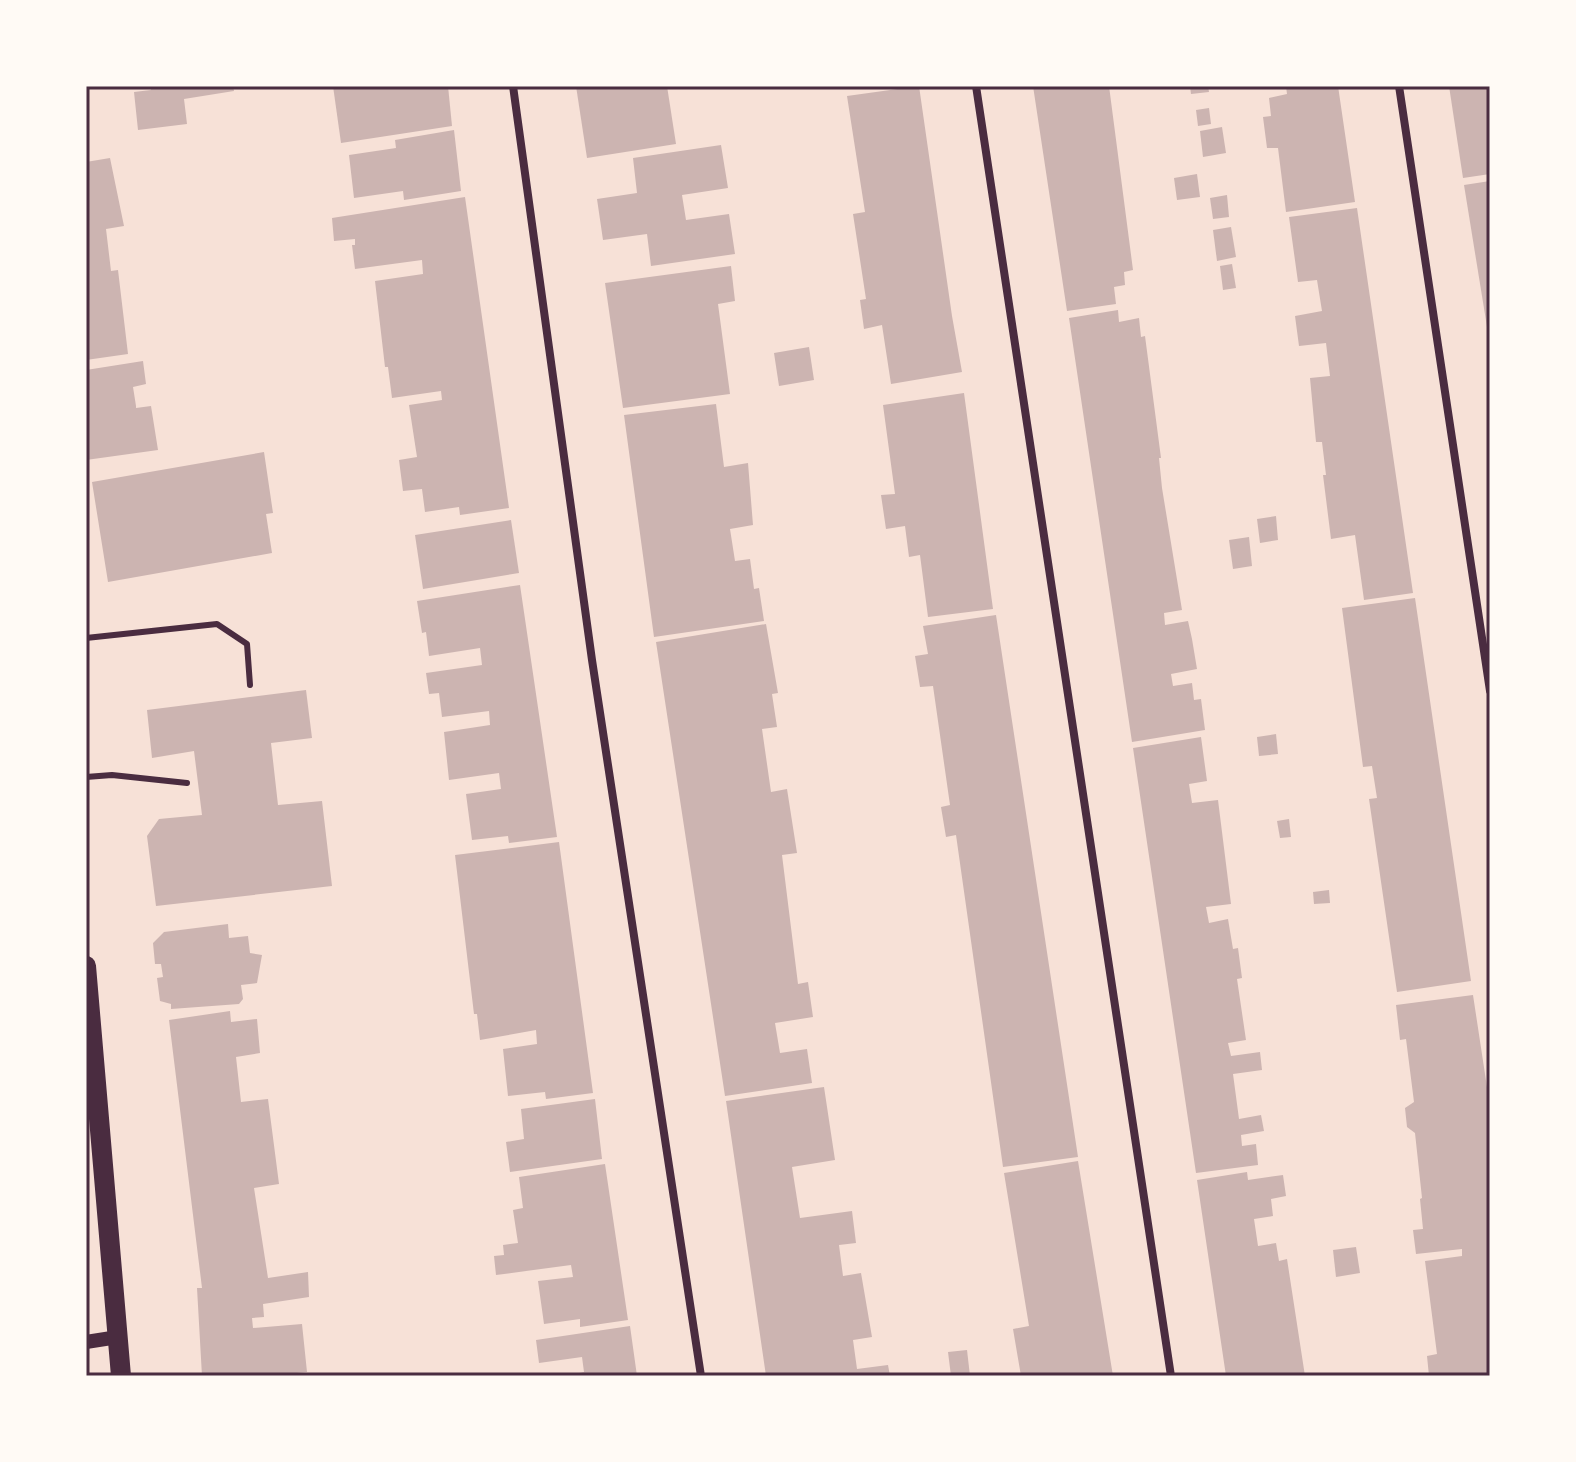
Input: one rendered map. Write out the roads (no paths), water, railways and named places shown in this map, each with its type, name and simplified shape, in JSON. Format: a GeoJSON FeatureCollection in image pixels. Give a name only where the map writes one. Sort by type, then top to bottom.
{"type":"FeatureCollection","features":[{"type":"Feature","properties":{"kind":"main road"},"geometry":{"type":"LineString","coordinates":[[86,966],[121,1376]]}},
{"type":"Feature","properties":{"kind":"street"},"geometry":{"type":"LineString","coordinates":[[513,86],[592,660],[701,1376]]}},
{"type":"Feature","properties":{"kind":"street"},"geometry":{"type":"LineString","coordinates":[[976,86],[1171,1376]]}},
{"type":"Feature","properties":{"kind":"street"},"geometry":{"type":"LineString","coordinates":[[1399,86],[1490,691]]}},
{"type":"Feature","properties":{"kind":"street"},"geometry":{"type":"LineString","coordinates":[[86,1342],[118,1337]]}},
{"type":"Feature","properties":{"kind":"lane"},"geometry":{"type":"LineString","coordinates":[[86,638],[217,624],[247,644],[250,685]]}},
{"type":"Feature","properties":{"kind":"lane"},"geometry":{"type":"LineString","coordinates":[[86,777],[112,775],[187,783]]}}]}
